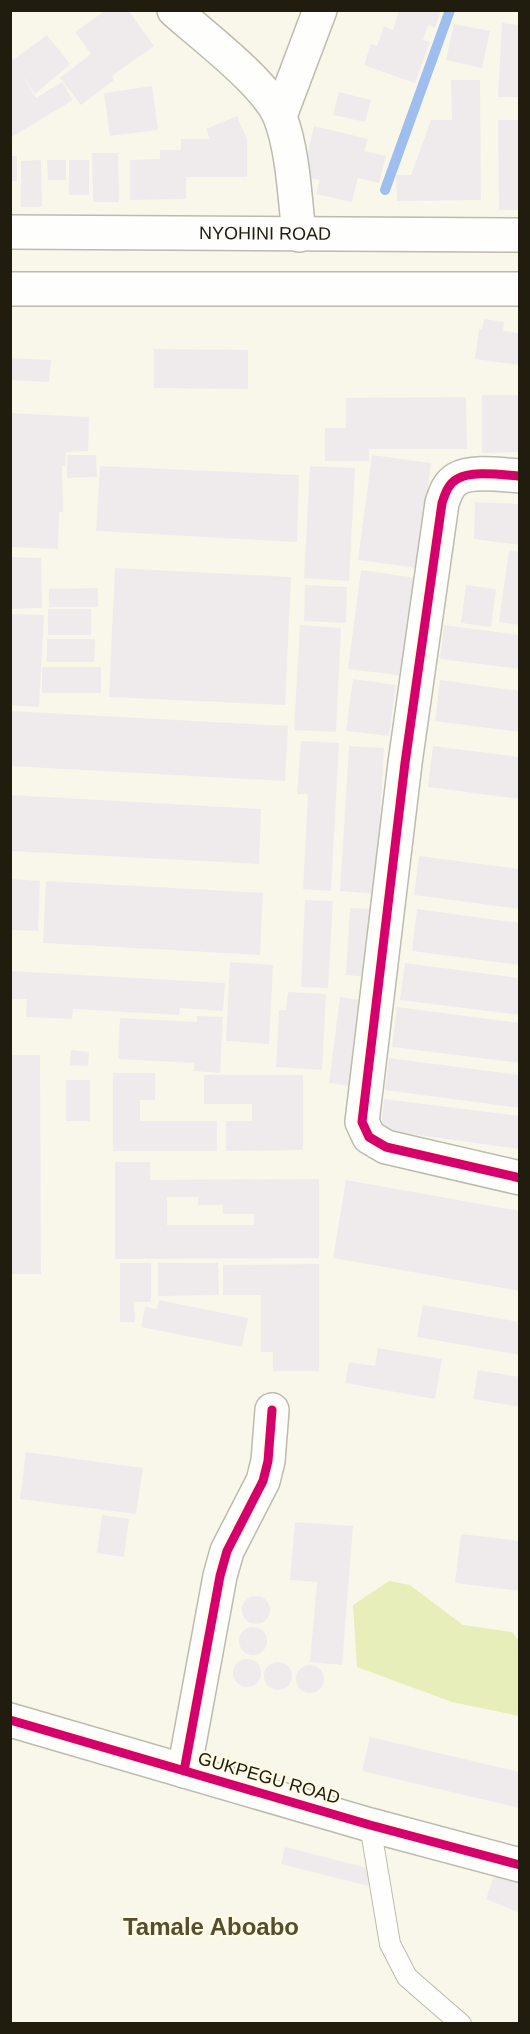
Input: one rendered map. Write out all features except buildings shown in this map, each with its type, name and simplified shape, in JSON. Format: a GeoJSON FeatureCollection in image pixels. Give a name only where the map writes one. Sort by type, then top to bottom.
{"type":"FeatureCollection","features":[{"type":"Feature","properties":{"kind":"street"},"geometry":{"type":"LineString","coordinates":[[174,10],[252,80],[268,97],[280,116],[288,143],[299,235]]}},
{"type":"Feature","properties":{"kind":"street"},"geometry":{"type":"LineString","coordinates":[[280,116],[320,10]]}},
{"type":"Feature","properties":{"kind":"street","name":"NYOHINI ROAD"},"geometry":{"type":"LineString","coordinates":[[10,232],[519,235]]}},
{"type":"Feature","properties":{"kind":"street"},"geometry":{"type":"LineString","coordinates":[[10,289],[519,289]]}},
{"type":"Feature","properties":{"kind":"street"},"geometry":{"type":"LineString","coordinates":[[519,476],[471,474],[456,479],[447,489],[442,503],[405,763],[362,1122],[369,1137],[386,1148],[519,1178]]}},
{"type":"Feature","properties":{"kind":"street"},"geometry":{"type":"LineString","coordinates":[[184,1771],[220,1576],[231,1541],[263,1482],[268,1461],[272,1410]]}},
{"type":"Feature","properties":{"kind":"street","name":"GUKPEGU ROAD"},"geometry":{"type":"LineString","coordinates":[[10,1720],[370,1825],[519,1865]]}},
{"type":"Feature","properties":{"kind":"lane"},"geometry":{"type":"LineString","coordinates":[[370,1825],[390,1944],[407,1977],[461,2024]]}},
{"type":"Feature","properties":{"kind":"green space"},"geometry":{"type":"Polygon","coordinates":[[[389,1581],[410,1585],[463,1625],[512,1632],[519,1641],[519,1716],[452,1702],[357,1667],[353,1605],[389,1581]]]}},
{"type":"Feature","properties":{"kind":"waterway"},"geometry":{"type":"LineString","coordinates":[[385,190],[450,10]]}},
{"type":"Feature","properties":{"kind":"cycle path"},"geometry":{"type":"LineString","coordinates":[[520,476],[487,474],[463,476],[451,484],[442,503],[405,763],[362,1122],[369,1137],[386,1147],[520,1178]]}},
{"type":"Feature","properties":{"kind":"cycle path"},"geometry":{"type":"LineString","coordinates":[[184,1771],[220,1576],[227,1551],[263,1481],[268,1461],[272,1410]]}},
{"type":"Feature","properties":{"kind":"cycle path"},"geometry":{"type":"LineString","coordinates":[[10,1720],[370,1825],[520,1865]]}},
{"type":"Feature","properties":{"kind":"district","name":"Tamale Aboabo"},"geometry":{"type":"Point","coordinates":[211,1926]}}]}
